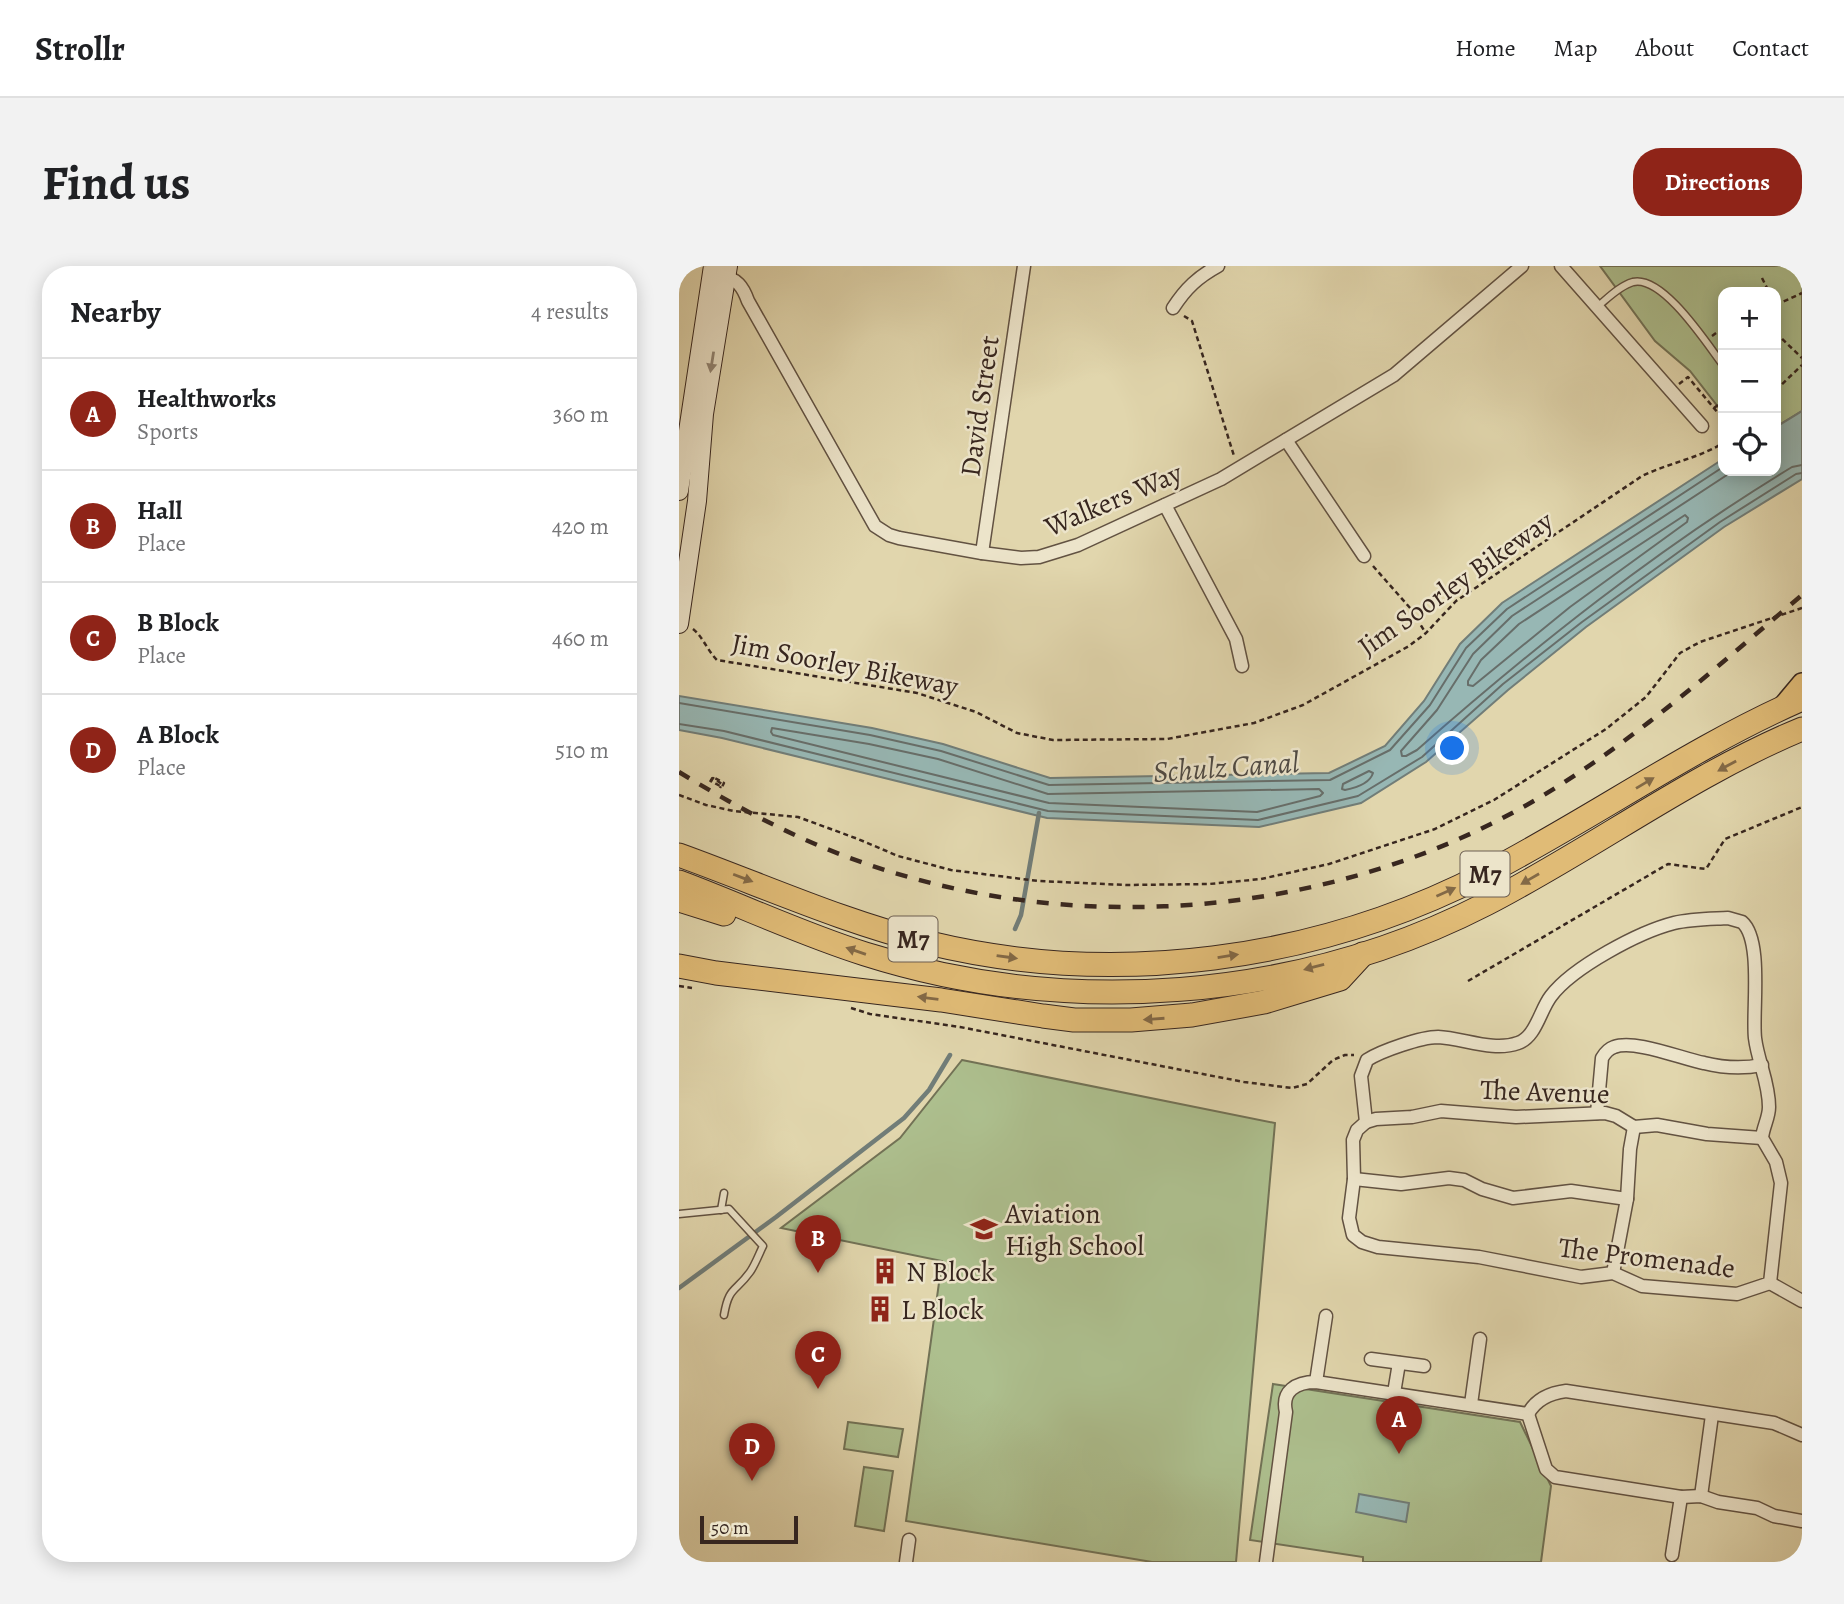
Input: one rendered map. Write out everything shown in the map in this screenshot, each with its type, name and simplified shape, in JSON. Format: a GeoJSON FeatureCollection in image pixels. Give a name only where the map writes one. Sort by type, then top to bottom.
{"type":"FeatureCollection","features":[{"type":"Feature","properties":{"kind":"highway","name":"M7"},"geometry":{"type":"LineString","coordinates":[[679,855],[846,919],[958,949],[1012,958],[1069,963],[1147,964],[1200,960],[1276,948],[1327,936],[1437,897],[1486,873],[1729,735],[1792,703]]}},
{"type":"Feature","properties":{"kind":"highway","name":"M7"},"geometry":{"type":"LineString","coordinates":[[679,882],[865,954],[991,983],[1078,991],[1181,989],[1221,985],[1310,969],[1424,932],[1484,905],[1725,766],[1802,729]]}},
{"type":"Feature","properties":{"kind":"highway"},"geometry":{"type":"LineString","coordinates":[[679,900],[743,920],[782,922]]}},
{"type":"Feature","properties":{"kind":"highway"},"geometry":{"type":"LineString","coordinates":[[679,966],[1073,1020],[1131,1020],[1192,1015],[1264,1002],[1340,979],[1365,952]]}},
{"type":"Feature","properties":{"kind":"main road"},"geometry":{"type":"LineString","coordinates":[[1792,703],[1802,683]]}},
{"type":"Feature","properties":{"kind":"street","name":"David Street"},"geometry":{"type":"LineString","coordinates":[[982,553],[1024,266]]}},
{"type":"Feature","properties":{"kind":"street"},"geometry":{"type":"LineString","coordinates":[[1173,308],[1194,281],[1218,266]]}},
{"type":"Feature","properties":{"kind":"street","name":"Walkers Way"},"geometry":{"type":"LineString","coordinates":[[719,271],[738,282],[744,289],[748,301],[875,527],[889,536],[1021,558],[1054,553],[1078,545],[1240,468],[1394,375],[1522,266]]}},
{"type":"Feature","properties":{"kind":"street"},"geometry":{"type":"LineString","coordinates":[[1561,266],[1702,426]]}},
{"type":"Feature","properties":{"kind":"street"},"geometry":{"type":"LineString","coordinates":[[682,626],[704,414],[723,295],[719,271]]}},
{"type":"Feature","properties":{"kind":"street"},"geometry":{"type":"LineString","coordinates":[[679,491],[719,271]]}},
{"type":"Feature","properties":{"kind":"street"},"geometry":{"type":"LineString","coordinates":[[723,295],[733,294],[748,301]]}},
{"type":"Feature","properties":{"kind":"street"},"geometry":{"type":"LineString","coordinates":[[1286,440],[1364,556]]}},
{"type":"Feature","properties":{"kind":"street"},"geometry":{"type":"LineString","coordinates":[[1165,505],[1236,639],[1242,666]]}},
{"type":"Feature","properties":{"kind":"street"},"geometry":{"type":"LineString","coordinates":[[1367,1060],[1436,1037],[1504,1045],[1518,1043],[1530,1033],[1552,995],[1599,957],[1669,925],[1728,918],[1742,922],[1751,934],[1756,1000],[1755,1033],[1768,1088],[1769,1110],[1762,1138]]}},
{"type":"Feature","properties":{"kind":"street"},"geometry":{"type":"LineString","coordinates":[[1597,1114],[1602,1058],[1607,1051],[1617,1046],[1652,1049],[1737,1069],[1762,1065]]}},
{"type":"Feature","properties":{"kind":"street","name":"The Promenade"},"geometry":{"type":"LineString","coordinates":[[1367,1060],[1361,1076],[1366,1122],[1357,1130],[1353,1140],[1354,1179],[1350,1223],[1357,1239],[1367,1244],[1479,1257],[1581,1276],[1613,1273],[1643,1286],[1745,1293],[1770,1283],[1781,1183],[1776,1162],[1762,1138]]}},
{"type":"Feature","properties":{"kind":"street","name":"The Avenue"},"geometry":{"type":"LineString","coordinates":[[1366,1122],[1441,1111],[1515,1117],[1597,1114],[1616,1116],[1635,1127],[1657,1125],[1707,1134],[1762,1138]]}},
{"type":"Feature","properties":{"kind":"street"},"geometry":{"type":"LineString","coordinates":[[1613,1273],[1627,1199],[1630,1149],[1635,1127]]}},
{"type":"Feature","properties":{"kind":"street"},"geometry":{"type":"LineString","coordinates":[[1354,1179],[1401,1184],[1449,1178],[1464,1180],[1482,1189],[1513,1198],[1571,1191],[1627,1199]]}},
{"type":"Feature","properties":{"kind":"street"},"geometry":{"type":"LineString","coordinates":[[1770,1283],[1802,1301]]}},
{"type":"Feature","properties":{"kind":"street"},"geometry":{"type":"LineString","coordinates":[[1316,1382],[1327,1316]]}},
{"type":"Feature","properties":{"kind":"street"},"geometry":{"type":"LineString","coordinates":[[1471,1404],[1480,1339]]}},
{"type":"Feature","properties":{"kind":"street"},"geometry":{"type":"LineString","coordinates":[[1371,1359],[1424,1366]]}},
{"type":"Feature","properties":{"kind":"street"},"geometry":{"type":"LineString","coordinates":[[1394,1393],[1399,1363]]}},
{"type":"Feature","properties":{"kind":"street"},"geometry":{"type":"LineString","coordinates":[[1266,1562],[1286,1412],[1291,1405],[1294,1388],[1302,1383],[1316,1382],[1528,1413]]}},
{"type":"Feature","properties":{"kind":"street"},"geometry":{"type":"LineString","coordinates":[[1528,1413],[1551,1393],[1566,1391],[1774,1423],[1802,1434]]}},
{"type":"Feature","properties":{"kind":"street"},"geometry":{"type":"LineString","coordinates":[[1528,1413],[1546,1469],[1555,1478],[1681,1497],[1701,1496],[1802,1521]]}},
{"type":"Feature","properties":{"kind":"street"},"geometry":{"type":"LineString","coordinates":[[1701,1496],[1712,1415]]}},
{"type":"Feature","properties":{"kind":"street"},"geometry":{"type":"LineString","coordinates":[[1672,1555],[1681,1497]]}},
{"type":"Feature","properties":{"kind":"street"},"geometry":{"type":"LineString","coordinates":[[906,1562],[909,1540]]}},
{"type":"Feature","properties":{"kind":"lane"},"geometry":{"type":"LineString","coordinates":[[1597,307],[1625,285],[1639,281],[1651,284],[1669,298],[1718,359]]}},
{"type":"Feature","properties":{"kind":"lane"},"geometry":{"type":"LineString","coordinates":[[721,1210],[723,1193]]}},
{"type":"Feature","properties":{"kind":"lane"},"geometry":{"type":"LineString","coordinates":[[679,1214],[729,1209],[763,1246],[750,1273],[727,1298],[723,1315]]}},
{"type":"Feature","properties":{"kind":"path"},"geometry":{"type":"LineString","coordinates":[[1762,278],[1766,287]]}},
{"type":"Feature","properties":{"kind":"path"},"geometry":{"type":"LineString","coordinates":[[1781,303],[1802,293]]}},
{"type":"Feature","properties":{"kind":"path"},"geometry":{"type":"LineString","coordinates":[[1173,308],[1192,321],[1240,468]]}},
{"type":"Feature","properties":{"kind":"path"},"geometry":{"type":"LineString","coordinates":[[1781,338],[1802,358]]}},
{"type":"Feature","properties":{"kind":"path"},"geometry":{"type":"LineString","coordinates":[[1781,385],[1802,365]]}},
{"type":"Feature","properties":{"kind":"path"},"geometry":{"type":"LineString","coordinates":[[1670,391],[1688,377],[1718,413]]}},
{"type":"Feature","properties":{"kind":"path"},"geometry":{"type":"LineString","coordinates":[[1714,408],[1718,405]]}},
{"type":"Feature","properties":{"kind":"path","name":"Jim Soorley Bikeway"},"geometry":{"type":"LineString","coordinates":[[682,626],[694,630],[702,637],[708,652],[717,660],[917,693],[976,712],[1017,733],[1053,740],[1167,738],[1254,723],[1303,705],[1409,646],[1426,633],[1456,601],[1638,478],[1718,445]]}},
{"type":"Feature","properties":{"kind":"path"},"geometry":{"type":"LineString","coordinates":[[1364,556],[1411,609],[1426,633]]}},
{"type":"Feature","properties":{"kind":"path"},"geometry":{"type":"LineString","coordinates":[[679,795],[734,811],[798,817],[898,856],[951,870],[1038,881],[1127,885],[1209,884],[1261,879],[1329,864],[1435,828],[1494,800],[1606,729],[1646,697],[1680,653],[1700,642],[1802,608]]}},
{"type":"Feature","properties":{"kind":"path"},"geometry":{"type":"LineString","coordinates":[[711,781],[713,778],[722,784],[720,788]]}},
{"type":"Feature","properties":{"kind":"path"},"geometry":{"type":"LineString","coordinates":[[1468,981],[1668,864],[1706,869],[1724,839],[1802,807]]}},
{"type":"Feature","properties":{"kind":"path"},"geometry":{"type":"LineString","coordinates":[[679,986],[703,989]]}},
{"type":"Feature","properties":{"kind":"path"},"geometry":{"type":"LineString","coordinates":[[846,1007],[870,1014],[960,1027],[1244,1082],[1292,1088],[1307,1084],[1333,1060],[1350,1055],[1367,1060]]}},
{"type":"Feature","properties":{"kind":"green space"},"geometry":{"type":"Polygon","coordinates":[[[1600,266],[1802,266],[1802,411],[1781,424],[1781,287],[1718,287],[1718,407],[1690,371],[1655,341],[1600,266]]]}},
{"type":"Feature","properties":{"kind":"green space"},"geometry":{"type":"Polygon","coordinates":[[[962,1060],[1275,1123],[1236,1562],[1152,1562],[906,1521],[942,1261],[781,1228],[900,1138],[962,1060]]]}},
{"type":"Feature","properties":{"kind":"green space"},"geometry":{"type":"Polygon","coordinates":[[[1273,1384],[1520,1422],[1551,1486],[1541,1562],[1363,1562],[1363,1557],[1250,1540],[1273,1384]]]}},
{"type":"Feature","properties":{"kind":"green space"},"geometry":{"type":"Polygon","coordinates":[[[848,1422],[903,1429],[898,1457],[844,1449],[848,1422]]]}},
{"type":"Feature","properties":{"kind":"green space"},"geometry":{"type":"Polygon","coordinates":[[[864,1467],[893,1471],[884,1531],[855,1526],[864,1467]]]}},
{"type":"Feature","properties":{"kind":"water"},"geometry":{"type":"Polygon","coordinates":[[[1802,411],[1802,479],[1724,527],[1586,627],[1508,690],[1426,762],[1361,803],[1259,827],[1047,818],[722,738],[679,730],[679,696],[872,728],[943,744],[1050,778],[1329,773],[1385,746],[1424,701],[1460,644],[1502,603],[1718,462],[1718,476],[1781,476],[1781,424],[1802,411]]]}},
{"type":"Feature","properties":{"kind":"water"},"geometry":{"type":"Polygon","coordinates":[[[1359,1494],[1409,1503],[1406,1522],[1356,1512],[1359,1494]]]}},
{"type":"Feature","properties":{"kind":"waterway"},"geometry":{"type":"LineString","coordinates":[[1015,929],[1021,915],[1039,813]]}},
{"type":"Feature","properties":{"kind":"waterway"},"geometry":{"type":"LineString","coordinates":[[679,1288],[904,1118],[929,1090],[950,1055]]}},
{"type":"Feature","properties":{"kind":"railway"},"geometry":{"type":"LineString","coordinates":[[679,772],[749,812],[822,847],[908,877],[996,896],[1087,906],[1178,906],[1269,895],[1358,875],[1444,845],[1525,806],[1634,734],[1802,595]]}},
{"type":"Feature","properties":{"kind":"place","name":"Aviation High School"},"geometry":{"type":"Point","coordinates":[984,1229]}},
{"type":"Feature","properties":{"kind":"place","name":"N Block"},"geometry":{"type":"Point","coordinates":[885,1271]}},
{"type":"Feature","properties":{"kind":"place","name":"Hall"},"geometry":{"type":"Point","coordinates":[818,1273]}},
{"type":"Feature","properties":{"kind":"place","name":"L Block"},"geometry":{"type":"Point","coordinates":[880,1309]}},
{"type":"Feature","properties":{"kind":"place","name":"B Block"},"geometry":{"type":"Point","coordinates":[818,1389]}},
{"type":"Feature","properties":{"kind":"place","name":"Healthworks"},"geometry":{"type":"Point","coordinates":[1399,1454]}},
{"type":"Feature","properties":{"kind":"place","name":"A Block"},"geometry":{"type":"Point","coordinates":[752,1481]}},
{"type":"Feature","properties":{"kind":"water label","name":"Schulz Canal"},"geometry":{"type":"Point","coordinates":[1226,767]}}]}
